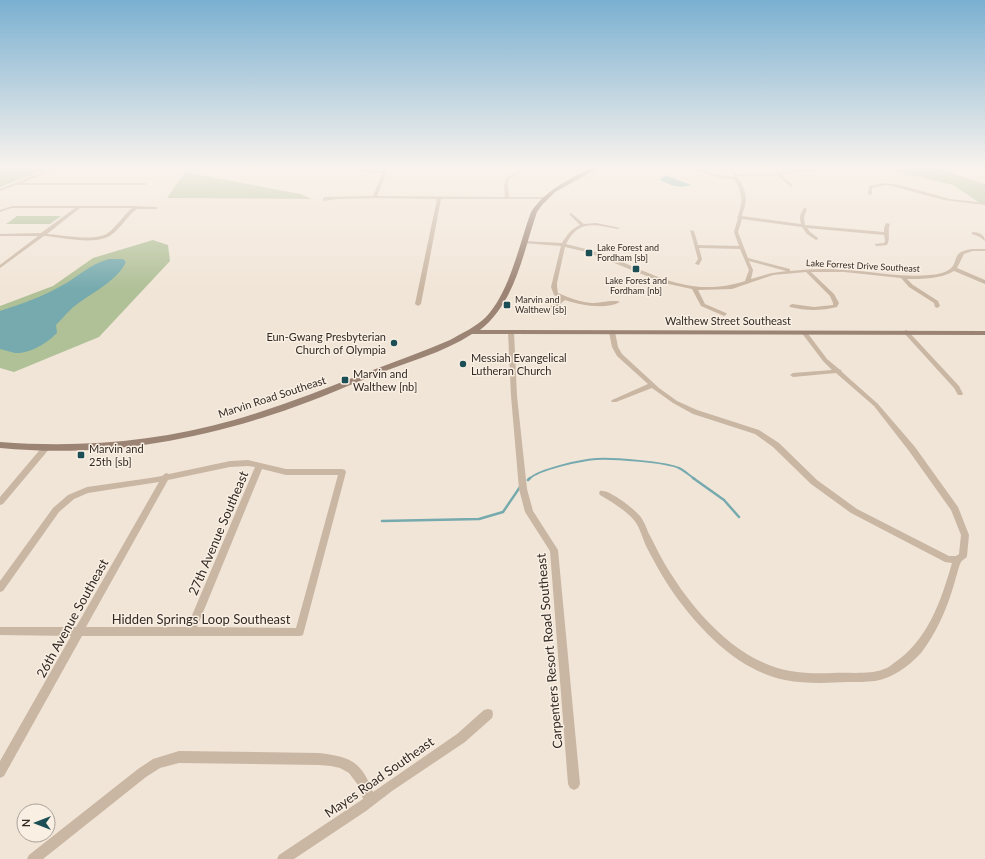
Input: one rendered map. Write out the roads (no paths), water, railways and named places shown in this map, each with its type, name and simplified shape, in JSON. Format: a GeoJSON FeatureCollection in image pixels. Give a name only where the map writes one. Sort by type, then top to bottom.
{"type":"FeatureCollection","features":[{"type":"Feature","properties":{"kind":"street"},"geometry":{"type":"LineString","coordinates":[[0,266],[76,209]]}},
{"type":"Feature","properties":{"kind":"street"},"geometry":{"type":"LineString","coordinates":[[0,235],[42,235],[82,238],[102,237],[108,235],[127,213],[133,209]]}},
{"type":"Feature","properties":{"kind":"street"},"geometry":{"type":"LineString","coordinates":[[418,304],[437,209]]}},
{"type":"Feature","properties":{"kind":"street","name":"Marvin Road Southeast"},"geometry":{"type":"LineString","coordinates":[[0,445],[46,448],[90,447],[144,442],[195,433],[269,413],[423,354],[470,332],[490,318],[502,300],[536,209]]}},
{"type":"Feature","properties":{"kind":"street"},"geometry":{"type":"LineString","coordinates":[[741,209],[736,232],[751,270],[748,281]]}},
{"type":"Feature","properties":{"kind":"street"},"geometry":{"type":"LineString","coordinates":[[805,209],[801,220],[807,233],[816,239]]}},
{"type":"Feature","properties":{"kind":"street"},"geometry":{"type":"LineString","coordinates":[[571,214],[583,225]]}},
{"type":"Feature","properties":{"kind":"street"},"geometry":{"type":"LineString","coordinates":[[739,217],[804,226],[887,234]]}},
{"type":"Feature","properties":{"kind":"street"},"geometry":{"type":"LineString","coordinates":[[617,302],[609,304],[589,304],[564,298],[556,294],[554,287],[564,245],[571,231],[583,225],[595,224],[618,228]]}},
{"type":"Feature","properties":{"kind":"street"},"geometry":{"type":"LineString","coordinates":[[877,245],[885,244],[888,241],[886,228],[888,224]]}},
{"type":"Feature","properties":{"kind":"street"},"geometry":{"type":"LineString","coordinates":[[692,231],[700,259],[697,264]]}},
{"type":"Feature","properties":{"kind":"street"},"geometry":{"type":"LineString","coordinates":[[974,233],[982,236],[985,240]]}},
{"type":"Feature","properties":{"kind":"street","name":"Lake Forrest Drive Southeast"},"geometry":{"type":"LineString","coordinates":[[523,242],[564,245],[595,253],[666,282],[694,288],[732,287],[772,274],[792,272],[855,272],[902,277],[931,277],[944,274],[954,269]]}},
{"type":"Feature","properties":{"kind":"street"},"geometry":{"type":"LineString","coordinates":[[696,246],[742,248]]}},
{"type":"Feature","properties":{"kind":"street"},"geometry":{"type":"LineString","coordinates":[[985,250],[966,251],[962,253],[954,269],[985,282]]}},
{"type":"Feature","properties":{"kind":"street"},"geometry":{"type":"LineString","coordinates":[[746,259],[792,272]]}},
{"type":"Feature","properties":{"kind":"street"},"geometry":{"type":"LineString","coordinates":[[792,306],[804,308],[824,308],[835,306],[836,303],[832,295],[807,271]]}},
{"type":"Feature","properties":{"kind":"street"},"geometry":{"type":"LineString","coordinates":[[902,277],[911,286],[936,302],[937,306]]}},
{"type":"Feature","properties":{"kind":"street"},"geometry":{"type":"LineString","coordinates":[[694,288],[703,306],[724,314]]}},
{"type":"Feature","properties":{"kind":"street"},"geometry":{"type":"LineString","coordinates":[[552,308],[564,298]]}},
{"type":"Feature","properties":{"kind":"street","name":"Walthew Street Southeast"},"geometry":{"type":"LineString","coordinates":[[470,332],[985,333]]}},
{"type":"Feature","properties":{"kind":"street","name":"Carpenters Resort Road Southeast"},"geometry":{"type":"LineString","coordinates":[[511,332],[514,396],[523,489],[529,512],[554,550],[574,784]]}},
{"type":"Feature","properties":{"kind":"street"},"geometry":{"type":"LineString","coordinates":[[612,332],[615,347],[619,355],[652,385],[675,402],[689,410],[753,430],[764,436],[776,445],[814,482],[854,512],[948,559],[957,560],[963,556],[965,535],[955,509],[912,449],[881,410],[866,394],[825,360],[804,332]]}},
{"type":"Feature","properties":{"kind":"street"},"geometry":{"type":"LineString","coordinates":[[906,332],[957,387],[960,394]]}},
{"type":"Feature","properties":{"kind":"street"},"geometry":{"type":"LineString","coordinates":[[793,375],[839,371]]}},
{"type":"Feature","properties":{"kind":"street"},"geometry":{"type":"LineString","coordinates":[[614,401],[652,385]]}},
{"type":"Feature","properties":{"kind":"street"},"geometry":{"type":"LineString","coordinates":[[0,502],[46,448]]}},
{"type":"Feature","properties":{"kind":"street","name":"Hidden Springs Loop Southeast"},"geometry":{"type":"LineString","coordinates":[[0,588],[56,510],[71,497],[87,490],[150,480],[230,464],[248,463],[286,472],[342,472],[300,632],[0,631]]}},
{"type":"Feature","properties":{"kind":"street","name":"27th Avenue Southeast"},"geometry":{"type":"LineString","coordinates":[[190,632],[259,466]]}},
{"type":"Feature","properties":{"kind":"street","name":"26th Avenue Southeast"},"geometry":{"type":"LineString","coordinates":[[0,772],[166,476]]}},
{"type":"Feature","properties":{"kind":"street"},"geometry":{"type":"LineString","coordinates":[[603,493],[638,519],[676,590],[698,617],[718,637],[757,665],[774,672],[798,678],[876,676],[890,672],[917,650],[933,627],[947,597],[957,560]]}},
{"type":"Feature","properties":{"kind":"street","name":"Mayes Road Southeast"},"geometry":{"type":"LineString","coordinates":[[283,859],[370,801],[388,786],[461,738],[488,714]]}},
{"type":"Feature","properties":{"kind":"street"},"geometry":{"type":"LineString","coordinates":[[33,859],[142,773],[157,763],[179,757],[319,759],[339,761],[352,767],[358,773],[363,781],[370,801]]}},
{"type":"Feature","properties":{"kind":"water"},"geometry":{"type":"Polygon","coordinates":[[[109,259],[123,259],[126,262],[111,281],[68,312],[56,325],[57,333],[53,337],[38,347],[26,352],[15,353],[0,349],[0,311],[46,294],[96,264],[109,259]]]}},
{"type":"Feature","properties":{"kind":"waterway"},"geometry":{"type":"LineString","coordinates":[[529,479],[534,475],[571,463],[596,459],[626,460],[663,464],[679,468],[695,479]]}},
{"type":"Feature","properties":{"kind":"waterway"},"geometry":{"type":"LineString","coordinates":[[693,478],[724,500],[739,517]]}},
{"type":"Feature","properties":{"kind":"waterway"},"geometry":{"type":"LineString","coordinates":[[382,521],[479,519],[503,512],[520,487]]}},
{"type":"Feature","properties":{"kind":"place","name":"Lake Forest and Fordham [sb]"},"geometry":{"type":"Point","coordinates":[589,253]}},
{"type":"Feature","properties":{"kind":"place","name":"Lake Forest and Fordham [nb]"},"geometry":{"type":"Point","coordinates":[636,269]}},
{"type":"Feature","properties":{"kind":"place","name":"Marvin and Walthew [sb]"},"geometry":{"type":"Point","coordinates":[507,305]}},
{"type":"Feature","properties":{"kind":"place","name":"Eun-Gwang Presbyterian Church of Olympia"},"geometry":{"type":"Point","coordinates":[394,343]}},
{"type":"Feature","properties":{"kind":"place","name":"Messiah Evangelical Lutheran Church"},"geometry":{"type":"Point","coordinates":[463,364]}},
{"type":"Feature","properties":{"kind":"place","name":"Marvin and Walthew [nb]"},"geometry":{"type":"Point","coordinates":[345,380]}},
{"type":"Feature","properties":{"kind":"place","name":"Marvin and 25th [sb]"},"geometry":{"type":"Point","coordinates":[81,455]}}]}
